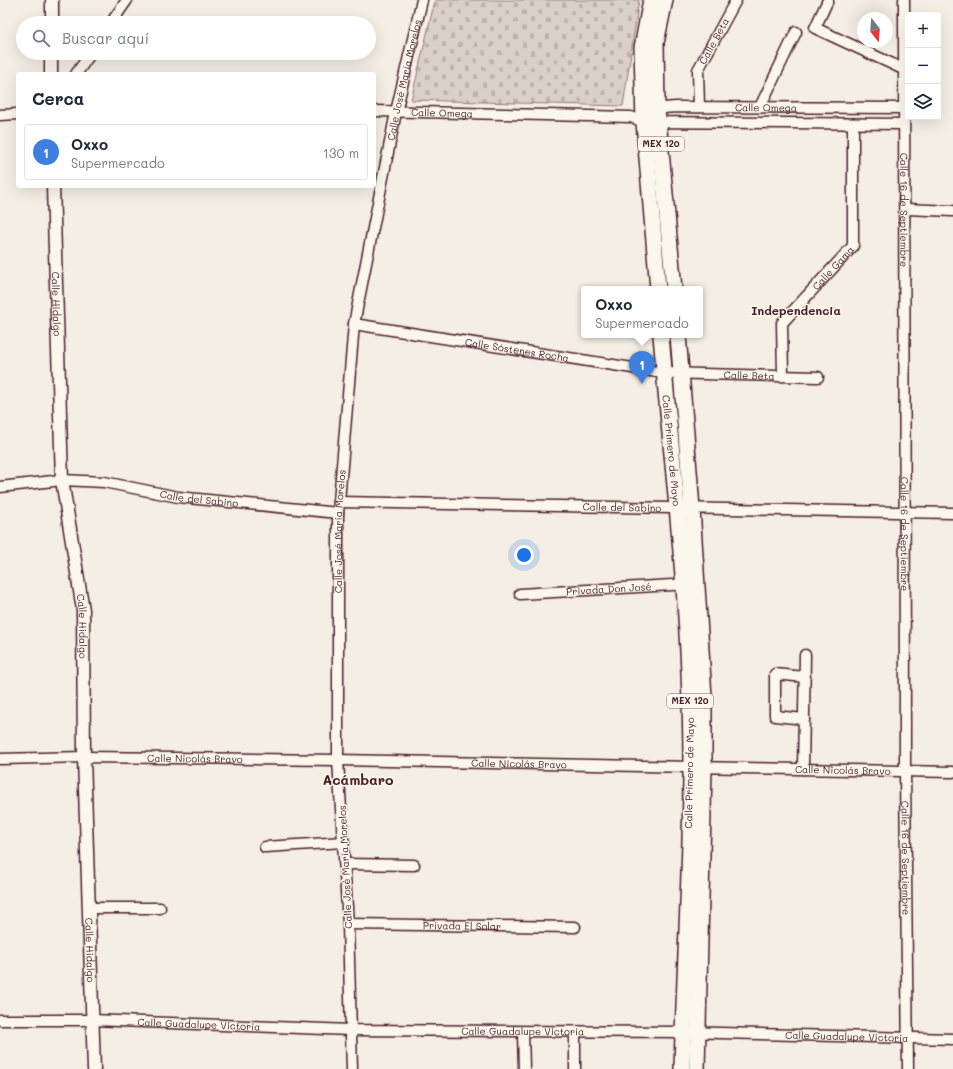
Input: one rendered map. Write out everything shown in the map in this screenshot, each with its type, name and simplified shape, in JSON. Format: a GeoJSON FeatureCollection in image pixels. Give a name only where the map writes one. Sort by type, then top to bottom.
{"type":"FeatureCollection","features":[{"type":"Feature","properties":{"kind":"main road","name":"MEX 120"},"geometry":{"type":"LineString","coordinates":[[651,0],[642,48],[658,286]]}},
{"type":"Feature","properties":{"kind":"main road","name":"MEX 120"},"geometry":{"type":"LineString","coordinates":[[665,0],[656,43],[647,116],[674,286]]}},
{"type":"Feature","properties":{"kind":"main road","name":"Calle Primero de Mayo"},"geometry":{"type":"LineString","coordinates":[[661,338],[676,508],[690,584],[704,697],[698,767],[682,1069]]}},
{"type":"Feature","properties":{"kind":"main road","name":"Calle Primero de Mayo"},"geometry":{"type":"LineString","coordinates":[[678,338],[692,508],[690,584]]}},
{"type":"Feature","properties":{"kind":"main road","name":"Calle Primero de Mayo"},"geometry":{"type":"LineString","coordinates":[[697,1069],[698,767]]}},
{"type":"Feature","properties":{"kind":"street"},"geometry":{"type":"LineString","coordinates":[[52,0],[52,16]]}},
{"type":"Feature","properties":{"kind":"street"},"geometry":{"type":"LineString","coordinates":[[116,16],[127,0]]}},
{"type":"Feature","properties":{"kind":"street","name":"Calle José María Morelos"},"geometry":{"type":"LineString","coordinates":[[352,1069],[348,924],[338,760],[338,513],[354,324],[396,112],[422,0]]}},
{"type":"Feature","properties":{"kind":"street","name":"Calle Beta"},"geometry":{"type":"LineString","coordinates":[[699,107],[698,70],[736,0]]}},
{"type":"Feature","properties":{"kind":"street"},"geometry":{"type":"LineString","coordinates":[[828,0],[815,28],[903,69]]}},
{"type":"Feature","properties":{"kind":"street","name":"Calle 16 de Septiembre"},"geometry":{"type":"LineString","coordinates":[[904,0],[903,69],[906,209],[904,512],[908,1069]]}},
{"type":"Feature","properties":{"kind":"street"},"geometry":{"type":"LineString","coordinates":[[760,107],[796,32]]}},
{"type":"Feature","properties":{"kind":"street"},"geometry":{"type":"LineString","coordinates":[[51,60],[51,72]]}},
{"type":"Feature","properties":{"kind":"street"},"geometry":{"type":"LineString","coordinates":[[77,72],[86,60]]}},
{"type":"Feature","properties":{"kind":"street","name":"Calle Omega"},"geometry":{"type":"LineString","coordinates":[[647,116],[699,107],[905,108]]}},
{"type":"Feature","properties":{"kind":"street","name":"Calle Omega"},"geometry":{"type":"LineString","coordinates":[[376,111],[647,116],[853,125],[904,124]]}},
{"type":"Feature","properties":{"kind":"street"},"geometry":{"type":"LineString","coordinates":[[0,115],[16,114]]}},
{"type":"Feature","properties":{"kind":"street","name":"Calle Gama"},"geometry":{"type":"LineString","coordinates":[[783,375],[782,323],[853,246],[853,125]]}},
{"type":"Feature","properties":{"kind":"street","name":"Calle Hidalgo"},"geometry":{"type":"LineString","coordinates":[[53,188],[62,480],[83,610],[84,757],[94,1069]]}},
{"type":"Feature","properties":{"kind":"street"},"geometry":{"type":"LineString","coordinates":[[906,209],[953,211]]}},
{"type":"Feature","properties":{"kind":"street","name":"Calle Sóstenes Rocha"},"geometry":{"type":"LineString","coordinates":[[354,324],[664,373],[681,373]]}},
{"type":"Feature","properties":{"kind":"street","name":"Calle Beta"},"geometry":{"type":"LineString","coordinates":[[681,373],[818,377]]}},
{"type":"Feature","properties":{"kind":"street","name":"Calle del Sabino"},"geometry":{"type":"LineString","coordinates":[[0,487],[62,480],[104,482],[178,497],[338,513]]}},
{"type":"Feature","properties":{"kind":"street","name":"Calle del Sabino"},"geometry":{"type":"LineString","coordinates":[[339,502],[953,512]]}},
{"type":"Feature","properties":{"kind":"street","name":"Privada Don José"},"geometry":{"type":"LineString","coordinates":[[520,594],[690,584]]}},
{"type":"Feature","properties":{"kind":"street"},"geometry":{"type":"LineString","coordinates":[[803,769],[805,655]]}},
{"type":"Feature","properties":{"kind":"street"},"geometry":{"type":"LineString","coordinates":[[804,719],[775,716],[775,674],[805,677]]}},
{"type":"Feature","properties":{"kind":"street","name":"Calle Nicolás Bravo"},"geometry":{"type":"LineString","coordinates":[[0,759],[84,757],[338,760],[953,772]]}},
{"type":"Feature","properties":{"kind":"street"},"geometry":{"type":"LineString","coordinates":[[265,847],[344,842]]}},
{"type":"Feature","properties":{"kind":"street"},"geometry":{"type":"LineString","coordinates":[[345,864],[414,865]]}},
{"type":"Feature","properties":{"kind":"street"},"geometry":{"type":"LineString","coordinates":[[89,908],[160,908]]}},
{"type":"Feature","properties":{"kind":"street","name":"Privada El Solar"},"geometry":{"type":"LineString","coordinates":[[348,924],[575,927]]}},
{"type":"Feature","properties":{"kind":"street","name":"Calle Guadalupe Victoria"},"geometry":{"type":"LineString","coordinates":[[0,1020],[92,1020],[350,1030],[575,1033],[698,1032],[908,1039],[953,1039]]}},
{"type":"Feature","properties":{"kind":"street"},"geometry":{"type":"LineString","coordinates":[[523,1032],[524,1069]]}},
{"type":"Feature","properties":{"kind":"street"},"geometry":{"type":"LineString","coordinates":[[575,1033],[575,1069]]}},
{"type":"Feature","properties":{"kind":"green space"},"geometry":{"type":"Polygon","coordinates":[[[435,0],[639,0],[623,106],[411,100],[435,0]]]}},
{"type":"Feature","properties":{"kind":"place","name":"Oxxo"},"geometry":{"type":"Point","coordinates":[642,384]}},
{"type":"Feature","properties":{"kind":"district","name":"Independencia"},"geometry":{"type":"Point","coordinates":[796,311]}},
{"type":"Feature","properties":{"kind":"district","name":"Acámbaro"},"geometry":{"type":"Point","coordinates":[358,780]}}]}
